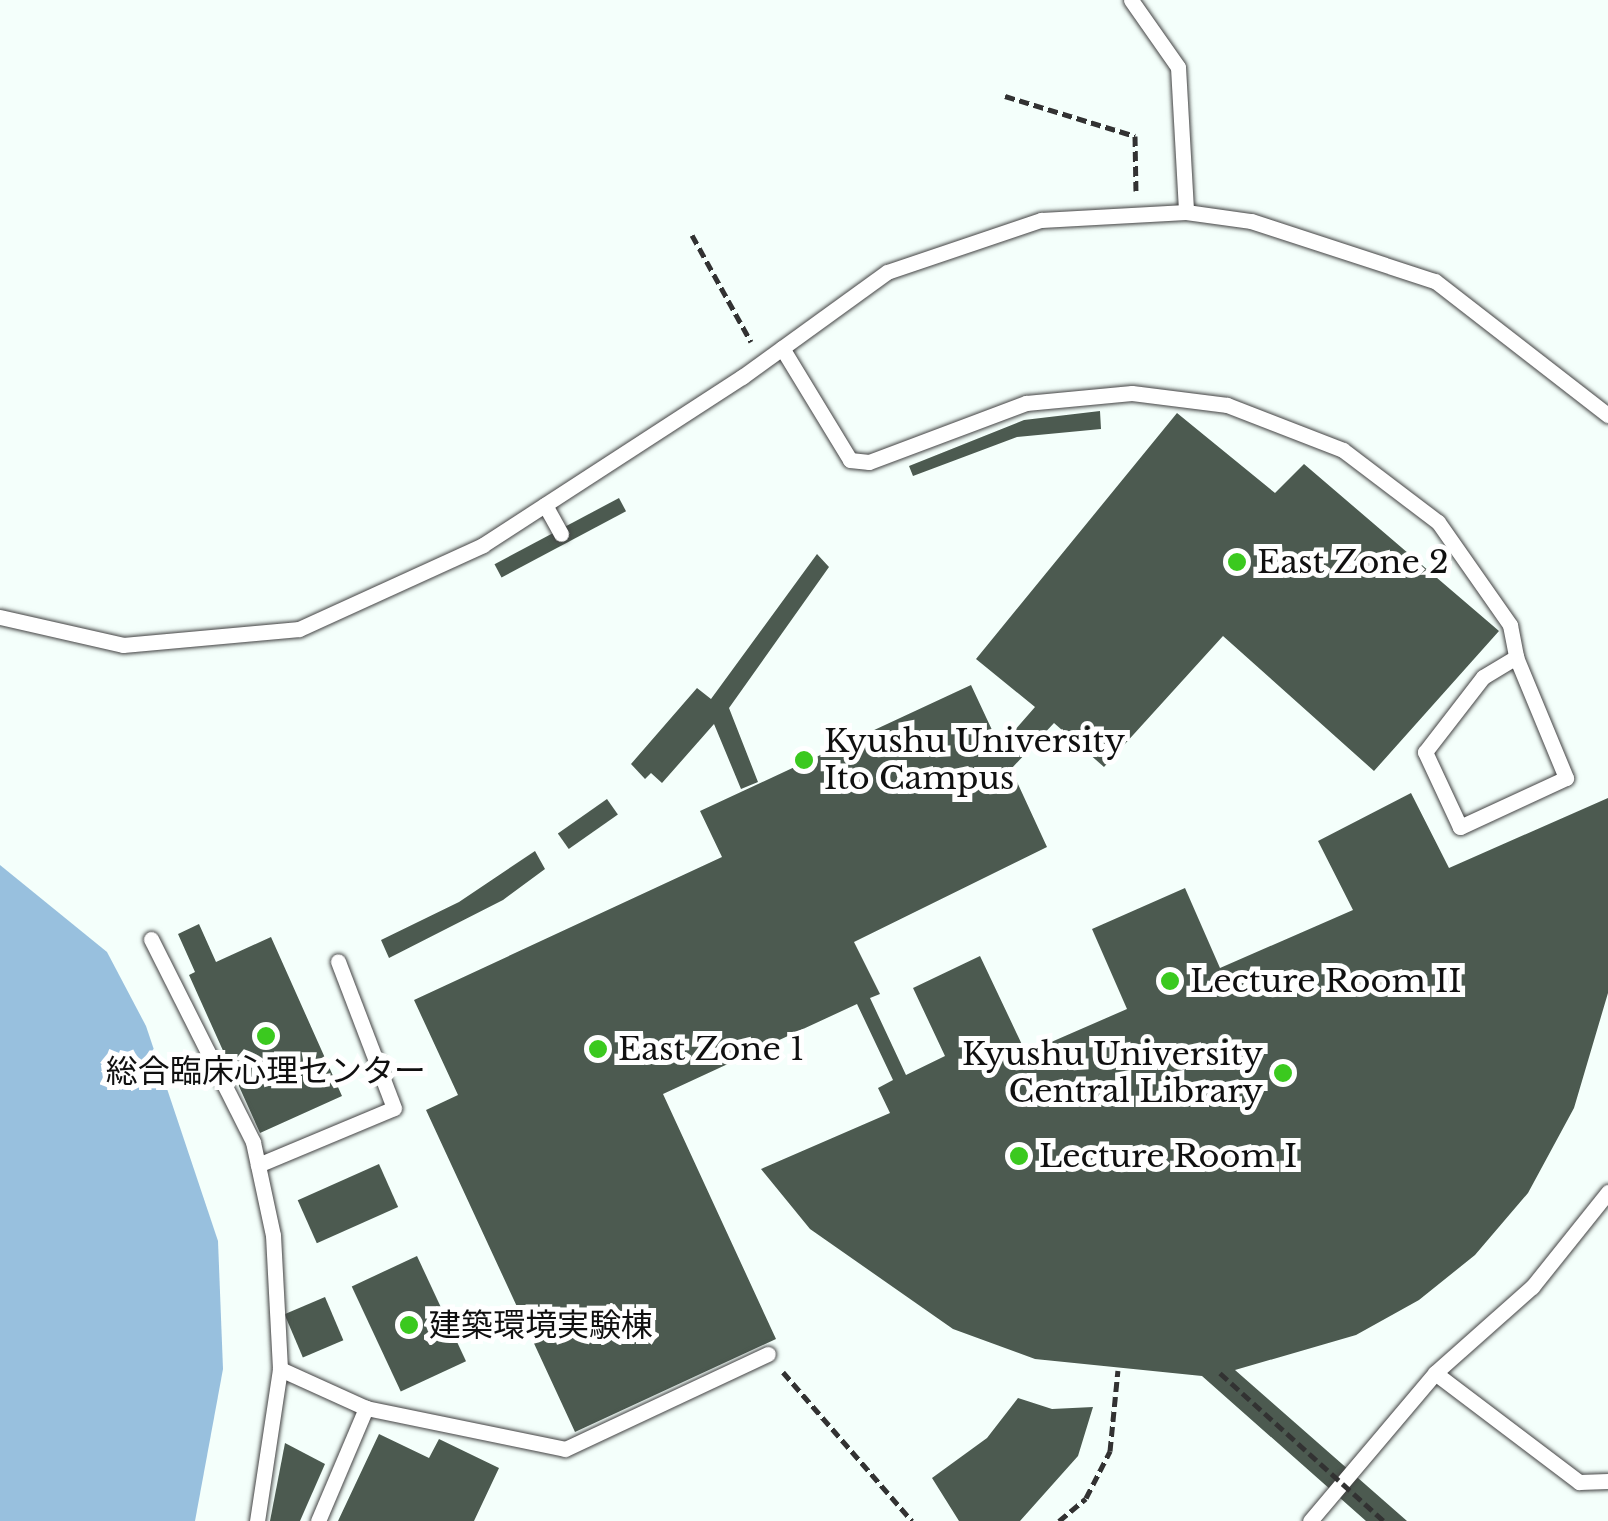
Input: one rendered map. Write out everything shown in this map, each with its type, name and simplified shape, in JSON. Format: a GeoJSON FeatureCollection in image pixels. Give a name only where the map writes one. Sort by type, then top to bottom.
{"type":"FeatureCollection","features":[{"type":"Feature","properties":{"kind":"lane"},"geometry":{"type":"LineString","coordinates":[[1131,0],[1178,67],[1186,212]]}},
{"type":"Feature","properties":{"kind":"lane"},"geometry":{"type":"LineString","coordinates":[[0,617],[123,645],[299,629],[484,545],[763,362],[887,272],[1040,220],[1186,212],[1252,221],[1435,282],[1608,414]]}},
{"type":"Feature","properties":{"kind":"lane"},"geometry":{"type":"LineString","coordinates":[[782,348],[850,460],[869,462],[1026,403],[1132,393],[1227,405],[1342,450],[1438,522],[1510,624],[1516,657],[1566,778],[1460,826],[1425,752],[1482,676],[1516,657]]}},
{"type":"Feature","properties":{"kind":"lane"},"geometry":{"type":"LineString","coordinates":[[545,505],[561,534]]}},
{"type":"Feature","properties":{"kind":"lane"},"geometry":{"type":"LineString","coordinates":[[151,938],[254,1142],[273,1235],[280,1369],[257,1521]]}},
{"type":"Feature","properties":{"kind":"lane"},"geometry":{"type":"LineString","coordinates":[[258,1166],[394,1108],[338,962]]}},
{"type":"Feature","properties":{"kind":"lane"},"geometry":{"type":"LineString","coordinates":[[1310,1521],[1436,1373],[1532,1286],[1608,1192]]}},
{"type":"Feature","properties":{"kind":"lane"},"geometry":{"type":"LineString","coordinates":[[280,1369],[366,1408],[565,1448],[768,1354]]}},
{"type":"Feature","properties":{"kind":"lane"},"geometry":{"type":"LineString","coordinates":[[1436,1373],[1579,1482],[1608,1481]]}},
{"type":"Feature","properties":{"kind":"lane"},"geometry":{"type":"LineString","coordinates":[[318,1521],[366,1408]]}},
{"type":"Feature","properties":{"kind":"path"},"geometry":{"type":"LineString","coordinates":[[1005,96],[1135,136],[1136,215]]}},
{"type":"Feature","properties":{"kind":"path"},"geometry":{"type":"LineString","coordinates":[[692,235],[763,362]]}},
{"type":"Feature","properties":{"kind":"path"},"geometry":{"type":"LineString","coordinates":[[768,1354],[912,1521]]}},
{"type":"Feature","properties":{"kind":"path"},"geometry":{"type":"LineString","coordinates":[[1059,1521],[1086,1498],[1110,1451],[1118,1370]]}},
{"type":"Feature","properties":{"kind":"path"},"geometry":{"type":"LineString","coordinates":[[1220,1373],[1384,1521]]}},
{"type":"Feature","properties":{"kind":"shaded area"},"geometry":{"type":"Polygon","coordinates":[[[0,865],[107,952],[146,1026],[218,1241],[223,1369],[195,1521],[0,1521],[0,865]]]}},
{"type":"Feature","properties":{"kind":"building"},"geometry":{"type":"Polygon","coordinates":[[[1100,411],[1101,429],[1017,437],[913,476],[909,466],[1024,420],[1100,411]]]}},
{"type":"Feature","properties":{"kind":"building"},"geometry":{"type":"Polygon","coordinates":[[[1177,413],[1275,493],[1304,464],[1499,631],[1374,771],[1223,636],[1104,767],[1054,723],[1011,769],[1047,847],[854,942],[880,994],[870,998],[906,1075],[945,1056],[913,988],[980,956],[1026,1053],[1127,1009],[1092,929],[1185,888],[1220,968],[1353,910],[1318,841],[1411,793],[1449,868],[1608,798],[1608,993],[1574,1108],[1528,1193],[1475,1255],[1419,1300],[1356,1335],[1235,1370],[1407,1521],[1366,1521],[1202,1376],[1035,1359],[953,1329],[810,1229],[761,1169],[890,1113],[878,1088],[893,1080],[857,1004],[663,1094],[776,1339],[575,1432],[426,1110],[458,1095],[414,1000],[722,857],[700,811],[971,685],[1000,747],[1035,707],[976,659],[1177,413]]]}},
{"type":"Feature","properties":{"kind":"building"},"geometry":{"type":"Polygon","coordinates":[[[619,498],[626,511],[502,577],[495,564],[619,498]]]}},
{"type":"Feature","properties":{"kind":"building"},"geometry":{"type":"Polygon","coordinates":[[[817,554],[829,567],[729,708],[758,782],[741,789],[714,724],[662,783],[651,773],[645,779],[631,764],[697,688],[711,699],[817,554]]]}},
{"type":"Feature","properties":{"kind":"building"},"geometry":{"type":"Polygon","coordinates":[[[607,799],[618,815],[569,849],[558,833],[607,799]]]}},
{"type":"Feature","properties":{"kind":"building"},"geometry":{"type":"Polygon","coordinates":[[[535,851],[545,869],[503,900],[389,958],[381,940],[459,902],[535,851]]]}},
{"type":"Feature","properties":{"kind":"building","name":"総合臨床心理センター"},"geometry":{"type":"Polygon","coordinates":[[[199,924],[216,962],[271,937],[342,1096],[260,1133],[189,975],[195,972],[178,934],[199,924]]]}},
{"type":"Feature","properties":{"kind":"building"},"geometry":{"type":"Polygon","coordinates":[[[379,1164],[398,1207],[317,1243],[298,1200],[379,1164]]]}},
{"type":"Feature","properties":{"kind":"building","name":"建築環境実験棟"},"geometry":{"type":"Polygon","coordinates":[[[417,1256],[466,1361],[401,1392],[352,1286],[417,1256]]]}},
{"type":"Feature","properties":{"kind":"building"},"geometry":{"type":"Polygon","coordinates":[[[325,1297],[343,1340],[303,1357],[284,1314],[325,1297]]]}},
{"type":"Feature","properties":{"kind":"building"},"geometry":{"type":"Polygon","coordinates":[[[1018,1398],[1052,1409],[1093,1407],[1078,1456],[1020,1521],[959,1521],[932,1478],[987,1438],[1018,1398]]]}},
{"type":"Feature","properties":{"kind":"building"},"geometry":{"type":"Polygon","coordinates":[[[379,1434],[429,1458],[439,1439],[499,1468],[474,1521],[338,1521],[379,1434]]]}},
{"type":"Feature","properties":{"kind":"building"},"geometry":{"type":"Polygon","coordinates":[[[285,1443],[325,1464],[300,1521],[270,1521],[285,1443]]]}},
{"type":"Feature","properties":{"kind":"place","name":"East Zone 2"},"geometry":{"type":"Point","coordinates":[1237,562]}},
{"type":"Feature","properties":{"kind":"place","name":"Kyushu University Ito Campus"},"geometry":{"type":"Point","coordinates":[804,760]}},
{"type":"Feature","properties":{"kind":"place","name":"Lecture Room II"},"geometry":{"type":"Point","coordinates":[1170,981]}},
{"type":"Feature","properties":{"kind":"place","name":"総合臨床心理センター"},"geometry":{"type":"Point","coordinates":[266,1036]}},
{"type":"Feature","properties":{"kind":"place","name":"East Zone 1"},"geometry":{"type":"Point","coordinates":[598,1049]}},
{"type":"Feature","properties":{"kind":"place","name":"Kyushu University Central Library"},"geometry":{"type":"Point","coordinates":[1283,1073]}},
{"type":"Feature","properties":{"kind":"place","name":"Lecture Room I"},"geometry":{"type":"Point","coordinates":[1019,1156]}},
{"type":"Feature","properties":{"kind":"place","name":"建築環境実験棟"},"geometry":{"type":"Point","coordinates":[409,1325]}}]}
